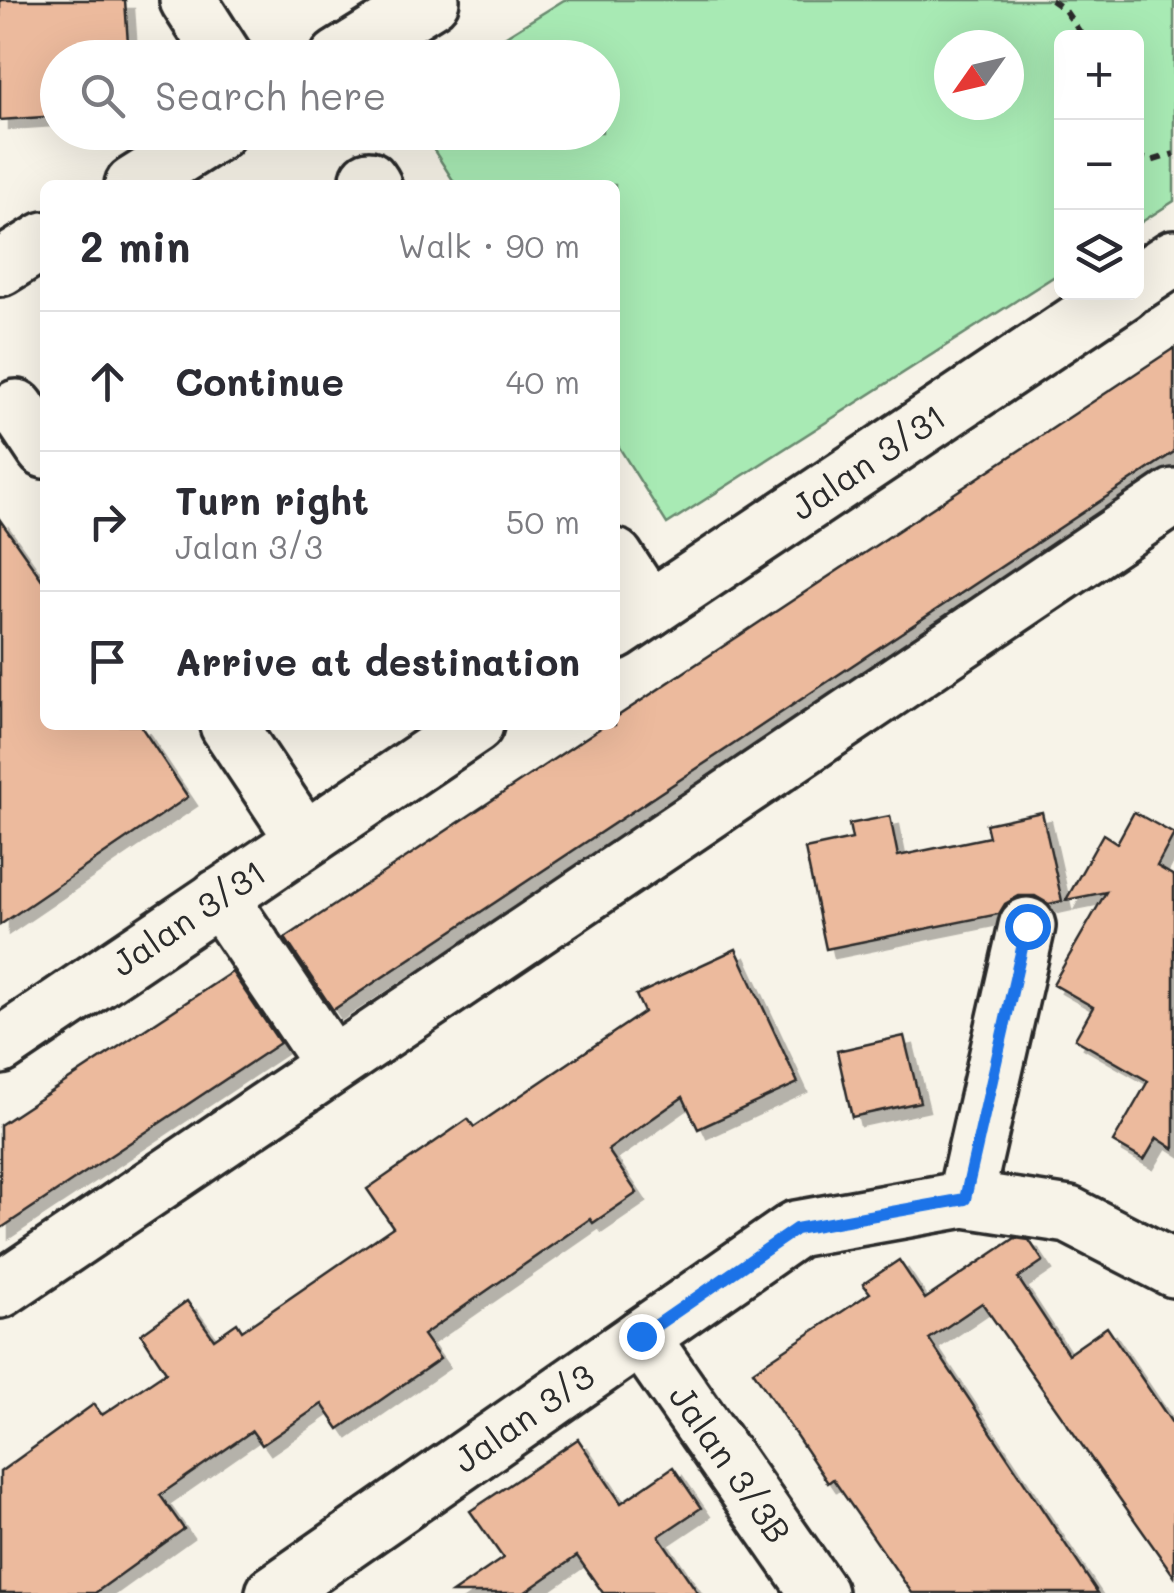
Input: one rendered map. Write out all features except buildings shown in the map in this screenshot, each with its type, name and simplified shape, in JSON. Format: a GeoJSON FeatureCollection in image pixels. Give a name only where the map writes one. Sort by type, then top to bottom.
{"type":"FeatureCollection","features":[{"type":"Feature","properties":{"kind":"street"},"geometry":{"type":"LineString","coordinates":[[188,0],[214,40]]}},
{"type":"Feature","properties":{"kind":"street"},"geometry":{"type":"LineString","coordinates":[[367,40],[430,0]]}},
{"type":"Feature","properties":{"kind":"street"},"geometry":{"type":"LineString","coordinates":[[141,180],[188,150]]}},
{"type":"Feature","properties":{"kind":"street"},"geometry":{"type":"LineString","coordinates":[[0,268],[40,243]]}},
{"type":"Feature","properties":{"kind":"street"},"geometry":{"type":"LineString","coordinates":[[1144,279],[1174,258]]}},
{"type":"Feature","properties":{"kind":"street","name":"Jalan 3/31"},"geometry":{"type":"LineString","coordinates":[[632,620],[1111,300]]}},
{"type":"Feature","properties":{"kind":"street"},"geometry":{"type":"LineString","coordinates":[[0,1290],[1174,498]]}},
{"type":"Feature","properties":{"kind":"street"},"geometry":{"type":"LineString","coordinates":[[620,576],[632,620]]}},
{"type":"Feature","properties":{"kind":"street"},"geometry":{"type":"LineString","coordinates":[[231,730],[304,839]]}},
{"type":"Feature","properties":{"kind":"street","name":"Jalan 3/31"},"geometry":{"type":"LineString","coordinates":[[0,1046],[468,730]]}},
{"type":"Feature","properties":{"kind":"street"},"geometry":{"type":"LineString","coordinates":[[219,897],[332,1064]]}},
{"type":"Feature","properties":{"kind":"street"},"geometry":{"type":"LineString","coordinates":[[965,1199],[1027,926]]}},
{"type":"Feature","properties":{"kind":"street","name":"Jalan 3/3"},"geometry":{"type":"LineString","coordinates":[[274,1593],[796,1229],[965,1199],[1070,1215],[1174,1270]]}},
{"type":"Feature","properties":{"kind":"street","name":"Jalan 3/3B"},"geometry":{"type":"LineString","coordinates":[[641,1336],[820,1593]]}},
{"type":"Feature","properties":{"kind":"path"},"geometry":{"type":"LineString","coordinates":[[1050,0],[1064,9],[1078,30]]}},
{"type":"Feature","properties":{"kind":"path"},"geometry":{"type":"LineString","coordinates":[[1144,159],[1151,161],[1174,154]]}},
{"type":"Feature","properties":{"kind":"green space"},"geometry":{"type":"Polygon","coordinates":[[[564,0],[1174,0],[1174,201],[1144,220],[1144,30],[1054,30],[1054,276],[667,524],[620,449],[620,180],[453,180],[434,150],[620,150],[620,40],[499,40],[564,0]]]}},
{"type":"Feature","properties":{"kind":"route"},"geometry":{"type":"LineString","coordinates":[[641,1336],[796,1229],[965,1199],[1027,926]]}}]}
